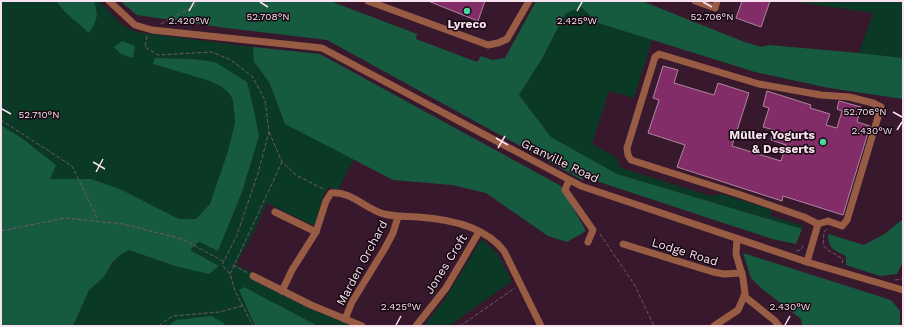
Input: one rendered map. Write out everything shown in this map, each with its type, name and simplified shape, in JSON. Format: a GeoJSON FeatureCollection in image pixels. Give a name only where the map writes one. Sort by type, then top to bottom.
{"type":"FeatureCollection","features":[{"type":"Feature","properties":{"kind":"street","name":"Granville Road"},"geometry":{"type":"LineString","coordinates":[[108,1],[135,25],[150,29],[322,48],[581,186],[807,262],[903,290]]}},
{"type":"Feature","properties":{"kind":"street"},"geometry":{"type":"LineString","coordinates":[[368,1],[488,45],[507,39],[529,1]]}},
{"type":"Feature","properties":{"kind":"street"},"geometry":{"type":"LineString","coordinates":[[695,1],[715,8],[717,1]]}},
{"type":"Feature","properties":{"kind":"street"},"geometry":{"type":"LineString","coordinates":[[659,54],[759,84],[821,95],[849,97],[873,103],[881,108],[847,220],[842,226],[828,221],[818,224],[804,217],[738,194],[632,160],[628,155],[627,148],[656,55],[659,54]]}},
{"type":"Feature","properties":{"kind":"street"},"geometry":{"type":"LineString","coordinates":[[569,180],[565,190],[593,230],[588,242]]}},
{"type":"Feature","properties":{"kind":"street"},"geometry":{"type":"LineString","coordinates":[[282,291],[292,270],[316,232],[326,201],[331,193],[337,192],[346,194],[382,213],[398,217],[418,217],[455,222],[479,232],[498,244],[504,251],[541,326]]}},
{"type":"Feature","properties":{"kind":"street"},"geometry":{"type":"LineString","coordinates":[[275,212],[316,232]]}},
{"type":"Feature","properties":{"kind":"street","name":"Marden Orchard"},"geometry":{"type":"LineString","coordinates":[[345,320],[352,302],[393,233],[398,217]]}},
{"type":"Feature","properties":{"kind":"street"},"geometry":{"type":"LineString","coordinates":[[807,262],[818,224]]}},
{"type":"Feature","properties":{"kind":"street","name":"Jones Croft"},"geometry":{"type":"LineString","coordinates":[[416,326],[446,288],[479,232]]}},
{"type":"Feature","properties":{"kind":"street","name":"Lodge Road"},"geometry":{"type":"LineString","coordinates":[[737,239],[736,254],[742,272],[744,296]]}},
{"type":"Feature","properties":{"kind":"street","name":"Lodge Road"},"geometry":{"type":"LineString","coordinates":[[623,244],[713,272],[724,274],[742,272]]}},
{"type":"Feature","properties":{"kind":"street"},"geometry":{"type":"LineString","coordinates":[[253,276],[311,305],[362,326]]}},
{"type":"Feature","properties":{"kind":"street"},"geometry":{"type":"LineString","coordinates":[[714,326],[738,310],[744,296],[764,311],[779,326]]}},
{"type":"Feature","properties":{"kind":"path"},"geometry":{"type":"LineString","coordinates":[[198,1],[196,5],[150,29],[145,47],[158,55],[212,52],[231,60],[252,76],[265,100],[268,132],[258,173],[237,235],[222,265],[230,274],[235,291],[253,326]]}},
{"type":"Feature","properties":{"kind":"path"},"geometry":{"type":"LineString","coordinates":[[1,120],[72,166],[99,221]]}},
{"type":"Feature","properties":{"kind":"path"},"geometry":{"type":"LineString","coordinates":[[268,132],[282,162],[296,175],[331,193]]}},
{"type":"Feature","properties":{"kind":"path"},"geometry":{"type":"LineString","coordinates":[[230,274],[282,162]]}},
{"type":"Feature","properties":{"kind":"path"},"geometry":{"type":"LineString","coordinates":[[1,231],[65,218],[123,224],[182,240],[223,262]]}},
{"type":"Feature","properties":{"kind":"path"},"geometry":{"type":"LineString","coordinates":[[831,222],[829,228],[824,232],[823,245],[828,250],[843,259],[842,265]]}},
{"type":"Feature","properties":{"kind":"path"},"geometry":{"type":"LineString","coordinates":[[599,233],[634,284],[654,326]]}},
{"type":"Feature","properties":{"kind":"path"},"geometry":{"type":"LineString","coordinates":[[233,265],[253,276]]}},
{"type":"Feature","properties":{"kind":"path"},"geometry":{"type":"LineString","coordinates":[[460,326],[520,285]]}},
{"type":"Feature","properties":{"kind":"path"},"geometry":{"type":"LineString","coordinates":[[159,326],[173,316],[219,312],[243,305]]}},
{"type":"Feature","properties":{"kind":"green space"},"geometry":{"type":"Polygon","coordinates":[[[1,1],[56,1],[64,11],[97,10],[94,1],[99,1],[122,25],[136,32],[253,47],[254,62],[269,82],[285,124],[354,159],[338,190],[328,187],[323,197],[314,226],[267,203],[254,232],[237,263],[238,266],[255,273],[252,279],[308,308],[353,326],[318,326],[244,287],[239,290],[255,326],[225,326],[224,323],[176,320],[168,326],[73,326],[89,290],[104,277],[120,255],[129,250],[175,266],[219,266],[190,251],[199,242],[218,251],[242,192],[259,136],[215,62],[193,59],[155,58],[153,64],[210,81],[222,87],[229,93],[233,100],[235,123],[228,151],[210,204],[196,219],[179,219],[120,189],[91,179],[49,179],[56,165],[23,139],[1,125],[1,1]]]}},
{"type":"Feature","properties":{"kind":"green space"},"geometry":{"type":"Polygon","coordinates":[[[56,1],[94,1],[97,14],[94,25],[89,33],[64,11],[56,1]]]}},
{"type":"Feature","properties":{"kind":"green space"},"geometry":{"type":"Polygon","coordinates":[[[120,1],[330,1],[417,34],[416,39],[477,62],[481,56],[492,60],[505,58],[536,1],[642,1],[742,41],[761,47],[769,45],[903,58],[903,99],[829,88],[755,72],[598,23],[581,7],[565,14],[543,57],[519,95],[551,137],[617,174],[802,229],[796,244],[772,239],[581,176],[584,181],[327,40],[226,28],[137,15],[120,1]]]}},
{"type":"Feature","properties":{"kind":"green space"},"geometry":{"type":"Polygon","coordinates":[[[789,1],[903,1],[903,58],[859,53],[873,13],[789,1]]]}},
{"type":"Feature","properties":{"kind":"green space"},"geometry":{"type":"Polygon","coordinates":[[[581,7],[598,23],[652,40],[634,98],[609,91],[592,144],[616,157],[621,168],[711,196],[722,194],[772,210],[771,216],[802,225],[802,229],[617,174],[551,137],[519,95],[543,57],[565,14],[581,7]]]}},
{"type":"Feature","properties":{"kind":"green space"},"geometry":{"type":"Polygon","coordinates":[[[122,41],[135,46],[133,58],[121,54],[114,47],[122,41]]]}},
{"type":"Feature","properties":{"kind":"green space"},"geometry":{"type":"Polygon","coordinates":[[[253,47],[320,54],[561,186],[586,231],[567,242],[548,236],[486,193],[452,185],[393,180],[285,124],[269,82],[254,62],[253,47]]]}},
{"type":"Feature","properties":{"kind":"green space"},"geometry":{"type":"Polygon","coordinates":[[[155,58],[193,59],[215,62],[247,82],[259,136],[242,192],[218,251],[199,242],[190,250],[219,266],[209,274],[175,266],[129,250],[120,255],[112,263],[104,277],[89,290],[73,326],[1,326],[1,125],[23,139],[56,165],[50,179],[91,179],[120,189],[179,219],[196,219],[210,204],[228,151],[235,123],[233,100],[229,93],[222,87],[210,81],[153,64],[155,58]]]}},
{"type":"Feature","properties":{"kind":"green space"},"geometry":{"type":"Polygon","coordinates":[[[903,219],[903,261],[897,274],[880,276],[846,265],[846,256],[832,248],[829,243],[828,234],[864,245],[886,233],[903,219]]]}},
{"type":"Feature","properties":{"kind":"green space"},"geometry":{"type":"Polygon","coordinates":[[[482,239],[498,254],[512,281],[449,326],[424,326],[445,299],[482,239]]]}},
{"type":"Feature","properties":{"kind":"green space"},"geometry":{"type":"Polygon","coordinates":[[[743,253],[891,300],[900,311],[900,324],[898,326],[802,326],[801,319],[761,288],[751,278],[743,253]]]}},
{"type":"Feature","properties":{"kind":"green space"},"geometry":{"type":"Polygon","coordinates":[[[244,287],[318,326],[255,326],[239,290],[244,287]]]}},
{"type":"Feature","properties":{"kind":"green space"},"geometry":{"type":"Polygon","coordinates":[[[211,316],[224,323],[225,326],[168,326],[176,320],[211,316]]]}},
{"type":"Feature","properties":{"kind":"building","name":"Lyreco"},"geometry":{"type":"Polygon","coordinates":[[[428,1],[485,1],[478,21],[428,1]]]}},
{"type":"Feature","properties":{"kind":"building"},"geometry":{"type":"Polygon","coordinates":[[[742,1],[770,1],[761,27],[736,18],[742,1]]]}},
{"type":"Feature","properties":{"kind":"building","name":"Müller Yogurts & Desserts"},"geometry":{"type":"Polygon","coordinates":[[[663,66],[678,70],[674,83],[714,95],[718,83],[749,93],[732,146],[781,161],[786,145],[771,140],[774,130],[763,127],[769,108],[763,106],[767,91],[811,105],[810,108],[830,114],[826,125],[837,128],[842,111],[837,109],[839,101],[861,107],[857,122],[870,126],[843,215],[783,196],[782,201],[677,167],[685,145],[648,133],[659,100],[653,98],[663,66]]]}},
{"type":"Feature","properties":{"kind":"place","name":"Lyreco"},"geometry":{"type":"Point","coordinates":[467,11]}},
{"type":"Feature","properties":{"kind":"place","name":"Müller Yogurts & Desserts"},"geometry":{"type":"Point","coordinates":[823,142]}}]}
